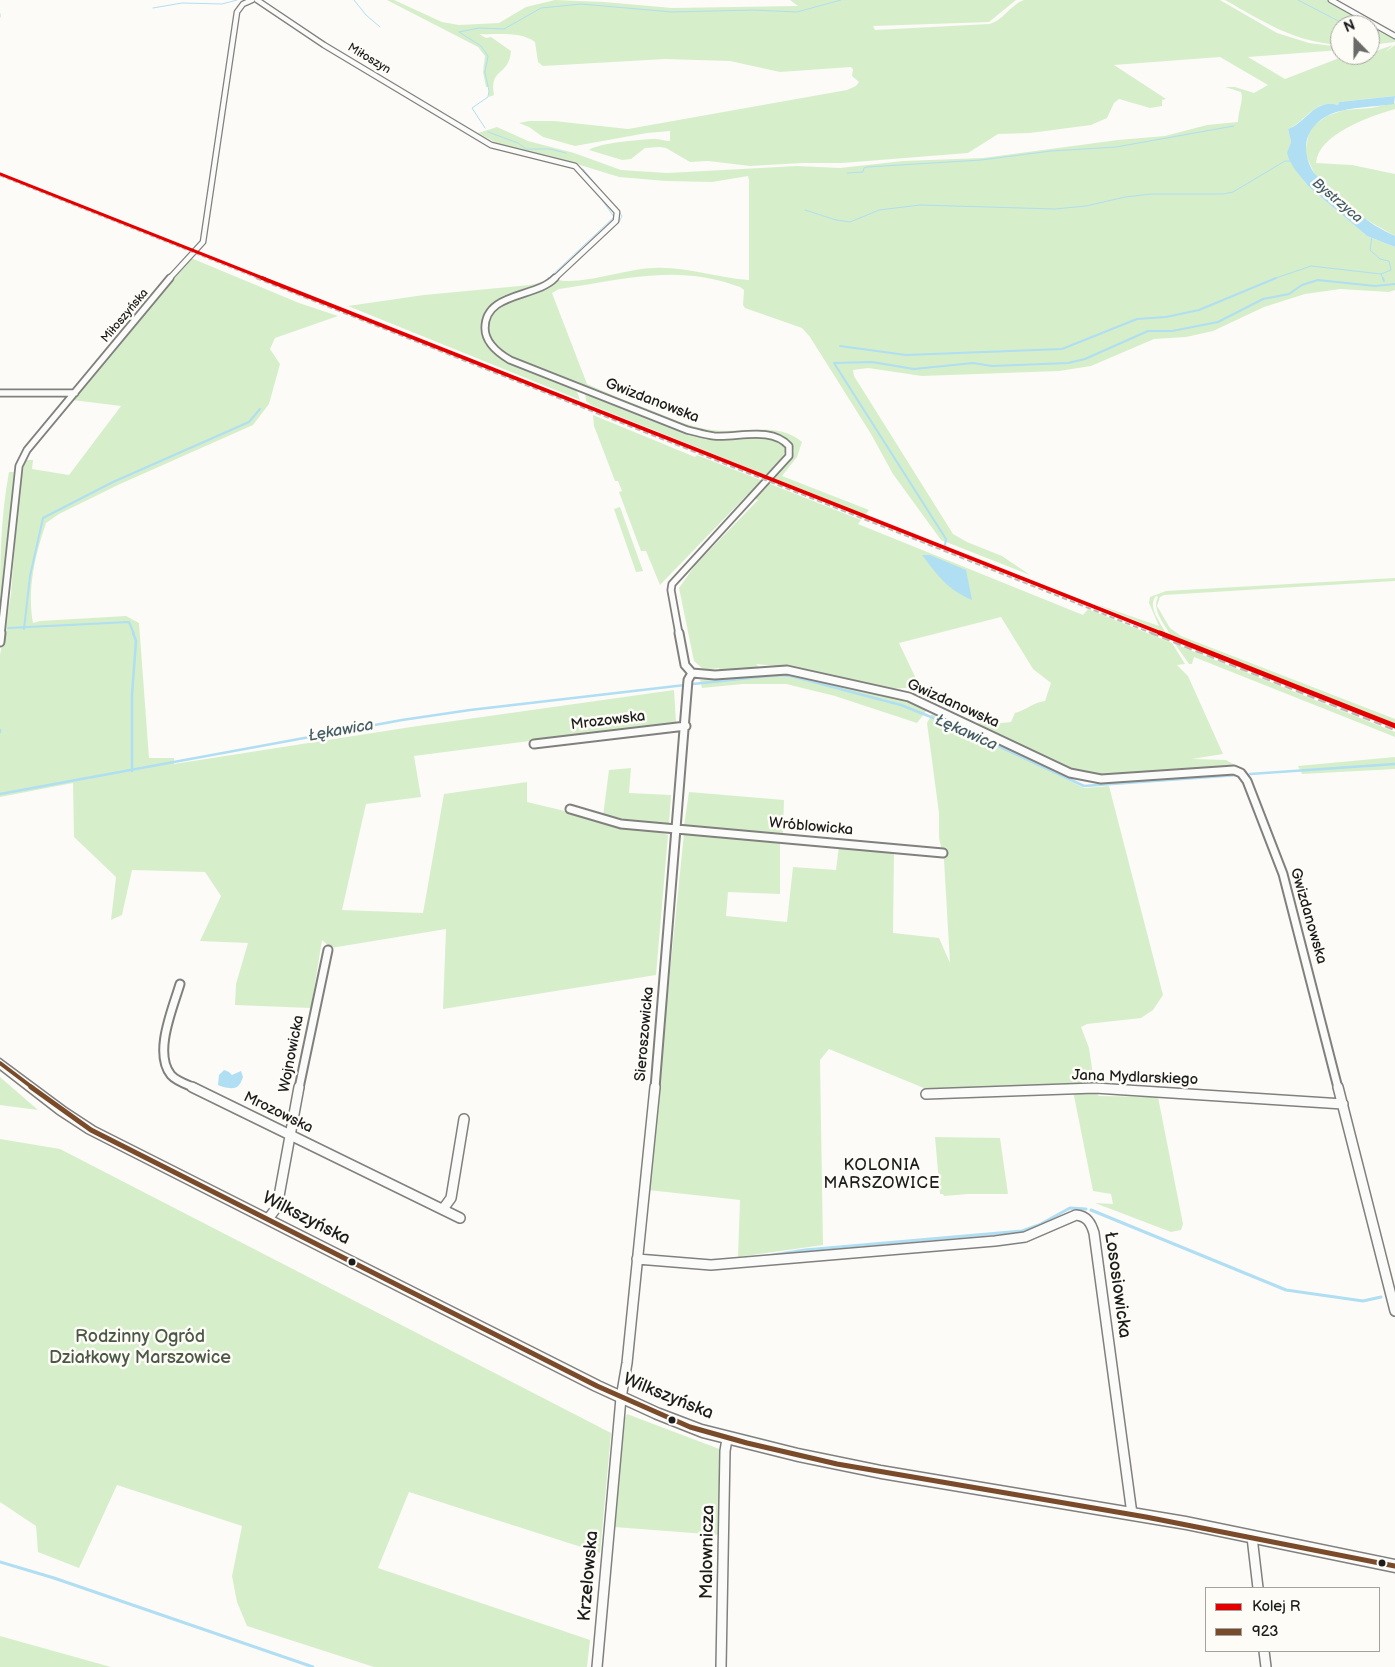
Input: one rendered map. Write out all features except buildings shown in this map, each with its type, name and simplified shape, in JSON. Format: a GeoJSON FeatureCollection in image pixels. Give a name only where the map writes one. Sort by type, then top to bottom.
{"type":"FeatureCollection","features":[{"type":"Feature","properties":{"kind":"street","name":"Miłoszyńska"},"geometry":{"type":"LineString","coordinates":[[0,642],[19,466],[27,450],[74,392],[186,259],[204,242],[236,12],[243,4],[252,0]]}},
{"type":"Feature","properties":{"kind":"street","name":"Miłoszyn"},"geometry":{"type":"LineString","coordinates":[[256,0],[317,40],[500,148],[575,166],[618,214],[616,221],[545,286]]}},
{"type":"Feature","properties":{"kind":"street"},"geometry":{"type":"LineString","coordinates":[[1331,0],[1395,36]]}},
{"type":"Feature","properties":{"kind":"street","name":"Gwizdanowska"},"geometry":{"type":"LineString","coordinates":[[545,286],[503,301],[487,317],[485,325],[487,339],[503,356],[687,430],[714,436],[767,434],[776,436],[788,444],[790,451],[788,456],[672,584],[671,590],[685,665],[692,673],[710,676],[787,670],[909,697],[1056,767],[1083,777],[1101,779],[1234,770],[1241,772],[1247,781],[1283,874],[1310,970],[1395,1311]]}},
{"type":"Feature","properties":{"kind":"street"},"geometry":{"type":"LineString","coordinates":[[0,394],[74,392]]}},
{"type":"Feature","properties":{"kind":"street","name":"Sieroszowicka"},"geometry":{"type":"LineString","coordinates":[[621,1398],[627,1363],[638,1259],[686,726],[688,680],[692,673]]}},
{"type":"Feature","properties":{"kind":"street","name":"Mrozowska"},"geometry":{"type":"LineString","coordinates":[[534,744],[686,726]]}},
{"type":"Feature","properties":{"kind":"street","name":"Wróblowicka"},"geometry":{"type":"LineString","coordinates":[[570,809],[621,824],[943,853]]}},
{"type":"Feature","properties":{"kind":"street","name":"Wojnowicka"},"geometry":{"type":"LineString","coordinates":[[268,1219],[276,1207],[289,1134],[328,950]]}},
{"type":"Feature","properties":{"kind":"street","name":"Mrozowska"},"geometry":{"type":"LineString","coordinates":[[180,984],[163,1049],[164,1066],[172,1077],[460,1218]]}},
{"type":"Feature","properties":{"kind":"street","name":"Wilkszyńska"},"geometry":{"type":"LineString","coordinates":[[0,1063],[62,1111],[91,1130],[621,1398],[674,1421],[727,1439],[881,1472],[1132,1514],[1395,1566]]}},
{"type":"Feature","properties":{"kind":"street","name":"Jana Mydlarskiego"},"geometry":{"type":"LineString","coordinates":[[926,1094],[1095,1088],[1343,1104]]}},
{"type":"Feature","properties":{"kind":"street"},"geometry":{"type":"LineString","coordinates":[[443,1209],[451,1198],[464,1119]]}},
{"type":"Feature","properties":{"kind":"street","name":"Łososiowicka"},"geometry":{"type":"LineString","coordinates":[[638,1259],[711,1265],[995,1241],[1025,1237],[1076,1215],[1084,1216],[1092,1223],[1094,1233],[1132,1514]]}},
{"type":"Feature","properties":{"kind":"street","name":"Krzelowska"},"geometry":{"type":"LineString","coordinates":[[597,1667],[621,1398]]}},
{"type":"Feature","properties":{"kind":"street","name":"Malownicza"},"geometry":{"type":"LineString","coordinates":[[721,1667],[725,1451],[727,1439]]}},
{"type":"Feature","properties":{"kind":"street"},"geometry":{"type":"LineString","coordinates":[[1252,1537],[1258,1587]]}},
{"type":"Feature","properties":{"kind":"street"},"geometry":{"type":"LineString","coordinates":[[1264,1652],[1266,1667]]}},
{"type":"Feature","properties":{"kind":"green space"},"geometry":{"type":"Polygon","coordinates":[[[387,0],[394,0],[442,22],[459,25],[499,23],[526,7],[555,0],[672,8],[798,6],[790,0],[1016,0],[989,22],[873,26],[875,30],[989,24],[998,20],[1015,5],[1024,0],[1220,0],[1277,33],[1309,43],[1330,46],[1330,51],[1248,57],[1285,79],[1330,62],[1330,65],[1380,65],[1380,50],[1393,45],[1384,53],[1395,45],[1395,96],[1339,102],[1338,105],[1323,105],[1288,129],[1291,142],[1289,149],[1295,170],[1309,187],[1367,236],[1395,247],[1395,290],[1389,292],[1340,289],[1305,294],[1264,307],[1213,331],[1186,337],[1154,339],[1091,366],[1059,371],[922,376],[868,368],[853,370],[854,376],[953,534],[967,542],[1002,556],[1030,575],[941,540],[893,474],[871,434],[810,337],[802,328],[745,308],[743,305],[744,290],[740,287],[694,276],[671,275],[628,278],[559,289],[552,293],[587,384],[631,403],[698,427],[724,431],[771,430],[792,436],[802,442],[797,457],[782,476],[869,510],[865,515],[773,478],[791,460],[794,451],[789,442],[774,433],[723,434],[689,429],[512,359],[498,349],[491,340],[488,328],[491,316],[499,306],[519,296],[549,287],[572,262],[576,263],[557,280],[592,279],[642,269],[665,268],[749,280],[749,180],[748,176],[712,182],[619,177],[567,161],[502,146],[478,133],[497,127],[528,141],[574,153],[621,170],[667,173],[797,166],[840,168],[903,161],[983,158],[1118,140],[1165,136],[1207,125],[1238,122],[1242,99],[1241,92],[1225,87],[1235,87],[1254,93],[1268,85],[1220,57],[1114,65],[1166,99],[1162,100],[1162,106],[1150,108],[1119,99],[1114,103],[1107,118],[1091,125],[1030,133],[998,134],[968,153],[842,163],[750,166],[708,161],[690,162],[666,148],[660,147],[645,148],[631,159],[622,160],[589,150],[611,143],[655,139],[670,141],[670,131],[647,133],[575,146],[543,137],[529,127],[519,123],[554,121],[628,129],[847,90],[856,86],[859,82],[852,76],[853,69],[851,67],[780,72],[730,61],[665,59],[543,66],[538,62],[535,42],[523,36],[479,34],[486,38],[491,37],[511,51],[507,65],[494,80],[494,95],[489,97],[489,87],[486,87],[483,72],[485,56],[478,47],[387,0]]]}},
{"type":"Feature","properties":{"kind":"green space"},"geometry":{"type":"Polygon","coordinates":[[[1225,0],[1327,0],[1353,15],[1330,15],[1330,44],[1308,40],[1280,30],[1225,0]]]}},
{"type":"Feature","properties":{"kind":"green space"},"geometry":{"type":"Polygon","coordinates":[[[1380,30],[1395,39],[1395,42],[1380,44],[1380,30]]]}},
{"type":"Feature","properties":{"kind":"green space"},"geometry":{"type":"Polygon","coordinates":[[[1395,103],[1395,109],[1373,116],[1336,135],[1326,143],[1319,153],[1316,163],[1352,165],[1395,174],[1395,236],[1358,215],[1346,204],[1327,184],[1315,175],[1305,153],[1309,132],[1314,125],[1327,116],[1344,110],[1371,108],[1395,103]]]}},
{"type":"Feature","properties":{"kind":"green space"},"geometry":{"type":"Polygon","coordinates":[[[191,258],[299,303],[338,316],[275,338],[270,349],[280,364],[269,404],[253,425],[120,484],[59,514],[46,523],[33,572],[31,610],[33,623],[126,616],[139,623],[149,758],[174,758],[174,764],[411,727],[674,690],[676,722],[414,756],[421,797],[366,804],[342,910],[423,913],[444,794],[527,782],[527,802],[569,812],[608,825],[628,829],[653,830],[668,835],[656,975],[443,1009],[446,929],[331,948],[322,940],[311,1008],[235,1005],[236,984],[248,943],[200,941],[221,896],[205,872],[132,870],[122,915],[111,920],[116,877],[74,837],[73,783],[0,797],[0,655],[11,594],[19,489],[25,460],[33,460],[32,469],[69,475],[121,406],[72,400],[191,258]]]}},
{"type":"Feature","properties":{"kind":"green space"},"geometry":{"type":"Polygon","coordinates":[[[543,282],[538,286],[497,301],[491,306],[486,312],[482,323],[482,335],[489,346],[501,356],[534,373],[576,389],[580,400],[348,306],[424,295],[530,285],[543,282]]]}},
{"type":"Feature","properties":{"kind":"green space"},"geometry":{"type":"Polygon","coordinates":[[[585,392],[667,426],[698,435],[775,438],[786,449],[781,461],[766,475],[591,405],[586,401],[585,392]]]}},
{"type":"Feature","properties":{"kind":"green space"},"geometry":{"type":"Polygon","coordinates":[[[593,415],[695,457],[697,455],[763,481],[749,496],[747,495],[660,585],[646,551],[641,551],[619,492],[622,491],[618,481],[615,481],[594,426],[593,415]]]}},
{"type":"Feature","properties":{"kind":"green space"},"geometry":{"type":"Polygon","coordinates":[[[9,472],[14,472],[0,616],[2,526],[9,472]]]}},
{"type":"Feature","properties":{"kind":"green space"},"geometry":{"type":"Polygon","coordinates":[[[768,483],[861,520],[858,524],[1083,615],[1088,609],[1172,643],[1185,664],[1177,665],[1188,676],[1223,754],[1192,759],[1226,760],[1235,765],[1235,768],[1103,775],[1073,772],[980,728],[978,723],[1011,722],[1015,713],[1045,701],[1051,683],[1033,669],[1001,617],[899,643],[920,687],[891,689],[806,669],[756,664],[760,668],[721,672],[719,668],[704,670],[694,661],[679,588],[696,564],[758,500],[754,498],[768,483]]]}},
{"type":"Feature","properties":{"kind":"green space"},"geometry":{"type":"Polygon","coordinates":[[[620,507],[643,571],[636,572],[614,509],[620,507]]]}},
{"type":"Feature","properties":{"kind":"green space"},"geometry":{"type":"Polygon","coordinates":[[[1395,578],[1395,581],[1164,595],[1160,597],[1157,606],[1170,628],[1181,636],[1395,719],[1395,725],[1171,636],[1157,612],[1156,602],[1158,597],[1156,596],[1153,604],[1154,609],[1166,633],[1093,603],[1159,626],[1149,603],[1150,597],[1166,591],[1395,578]]]}},
{"type":"Feature","properties":{"kind":"green space"},"geometry":{"type":"Polygon","coordinates":[[[1175,644],[1395,732],[1395,737],[1194,657],[1192,664],[1189,664],[1175,644]]]}},
{"type":"Feature","properties":{"kind":"green space"},"geometry":{"type":"Polygon","coordinates":[[[783,672],[896,696],[926,711],[917,723],[835,696],[786,684],[743,684],[702,688],[700,680],[783,672]]]}},
{"type":"Feature","properties":{"kind":"green space"},"geometry":{"type":"Polygon","coordinates":[[[933,712],[1084,788],[1109,786],[1163,995],[1153,1010],[1141,1018],[1087,1024],[1081,1027],[1089,1048],[1093,1075],[1087,1086],[931,1091],[829,1049],[820,1060],[823,1245],[738,1257],[740,1200],[648,1190],[684,833],[775,840],[780,844],[780,894],[728,892],[726,916],[787,922],[793,867],[836,870],[839,846],[894,851],[893,933],[939,938],[950,963],[944,860],[939,838],[939,813],[927,723],[933,712]]]}},
{"type":"Feature","properties":{"kind":"green space"},"geometry":{"type":"Polygon","coordinates":[[[1395,757],[1395,769],[1302,774],[1298,766],[1395,757]]]}},
{"type":"Feature","properties":{"kind":"green space"},"geometry":{"type":"Polygon","coordinates":[[[631,768],[629,793],[671,795],[669,824],[652,825],[603,816],[609,770],[631,768]]]}},
{"type":"Feature","properties":{"kind":"green space"},"geometry":{"type":"Polygon","coordinates":[[[689,792],[784,800],[783,833],[684,826],[689,792]]]}},
{"type":"Feature","properties":{"kind":"green space"},"geometry":{"type":"Polygon","coordinates":[[[0,1077],[38,1110],[0,1105],[0,1077]]]}},
{"type":"Feature","properties":{"kind":"green space"},"geometry":{"type":"Polygon","coordinates":[[[1073,1091],[1095,1091],[1099,1096],[1158,1097],[1183,1224],[1181,1230],[1171,1232],[1095,1203],[1113,1204],[1111,1194],[1093,1191],[1073,1091]]]}},
{"type":"Feature","properties":{"kind":"green space"},"geometry":{"type":"Polygon","coordinates":[[[935,1137],[1000,1138],[1008,1194],[944,1196],[940,1194],[935,1137]]]}},
{"type":"Feature","properties":{"kind":"green space","name":"Rodzinny Ogród Działkowy Marszowice"},"geometry":{"type":"Polygon","coordinates":[[[0,1139],[60,1149],[611,1433],[600,1553],[409,1492],[378,1568],[590,1640],[587,1667],[374,1667],[247,1626],[237,1602],[232,1576],[242,1526],[117,1485],[79,1568],[38,1552],[36,1526],[0,1502],[0,1139]]]}},
{"type":"Feature","properties":{"kind":"green space"},"geometry":{"type":"Polygon","coordinates":[[[627,1414],[722,1450],[719,1535],[614,1527],[625,1418],[627,1414]]]}},
{"type":"Feature","properties":{"kind":"green space"},"geometry":{"type":"Polygon","coordinates":[[[0,1636],[111,1667],[0,1667],[0,1636]]]}},
{"type":"Feature","properties":{"kind":"water","name":"Bystrzyca"},"geometry":{"type":"Polygon","coordinates":[[[1395,96],[1394,104],[1350,109],[1327,116],[1313,127],[1309,134],[1306,149],[1307,157],[1314,173],[1359,214],[1395,236],[1395,247],[1367,236],[1309,187],[1295,170],[1287,153],[1291,142],[1288,129],[1317,108],[1330,104],[1338,105],[1339,102],[1395,96]]]}},
{"type":"Feature","properties":{"kind":"water"},"geometry":{"type":"Polygon","coordinates":[[[922,555],[930,555],[966,570],[972,600],[949,586],[938,576],[922,555]]]}},
{"type":"Feature","properties":{"kind":"water"},"geometry":{"type":"Polygon","coordinates":[[[224,1070],[232,1075],[241,1071],[243,1077],[237,1087],[228,1088],[218,1085],[219,1075],[224,1070]]]}},
{"type":"Feature","properties":{"kind":"waterway"},"geometry":{"type":"LineString","coordinates":[[153,8],[182,3],[222,4],[237,0]]}},
{"type":"Feature","properties":{"kind":"waterway"},"geometry":{"type":"LineString","coordinates":[[354,0],[366,15],[380,27]]}},
{"type":"Feature","properties":{"kind":"waterway"},"geometry":{"type":"LineString","coordinates":[[485,128],[472,108],[488,97],[489,91],[485,72],[488,56],[481,46],[459,32],[479,28],[504,29],[541,8],[581,4],[672,12],[753,10],[797,12],[841,0]]}},
{"type":"Feature","properties":{"kind":"waterway"},"geometry":{"type":"LineString","coordinates":[[1298,0],[1330,17]]}},
{"type":"Feature","properties":{"kind":"waterway"},"geometry":{"type":"LineString","coordinates":[[847,173],[863,172],[864,168],[867,167],[981,160],[1051,151],[1116,147],[1234,126]]}},
{"type":"Feature","properties":{"kind":"waterway"},"geometry":{"type":"LineString","coordinates":[[488,132],[518,143],[526,149],[550,149],[566,153]]}},
{"type":"Feature","properties":{"kind":"waterway"},"geometry":{"type":"LineString","coordinates":[[805,210],[836,220],[850,222],[879,210],[920,205],[1055,209],[1086,206],[1125,197],[1151,194],[1223,194],[1233,192],[1285,161],[1292,161]]}},
{"type":"Feature","properties":{"kind":"waterway"},"geometry":{"type":"LineString","coordinates":[[583,169],[608,199]]}},
{"type":"Feature","properties":{"kind":"waterway"},"geometry":{"type":"LineString","coordinates":[[548,279],[614,217],[600,197]]}},
{"type":"Feature","properties":{"kind":"waterway"},"geometry":{"type":"LineString","coordinates":[[574,264],[619,222],[622,216],[618,210]]}},
{"type":"Feature","properties":{"kind":"waterway"},"geometry":{"type":"LineString","coordinates":[[1372,236],[1370,250],[1380,259],[1389,261],[1391,270],[1381,274]]}},
{"type":"Feature","properties":{"kind":"waterway"},"geometry":{"type":"LineString","coordinates":[[1273,279],[1311,266],[1381,274]]}},
{"type":"Feature","properties":{"kind":"waterway"},"geometry":{"type":"LineString","coordinates":[[1381,274],[1383,279]]}},
{"type":"Feature","properties":{"kind":"waterway"},"geometry":{"type":"LineString","coordinates":[[840,346],[906,355],[1062,349],[1137,319],[1166,317],[1199,310],[1276,278]]}},
{"type":"Feature","properties":{"kind":"waterway"},"geometry":{"type":"LineString","coordinates":[[945,545],[946,539],[834,363],[872,362],[914,369],[973,363],[992,366],[1068,363],[1085,359],[1148,331],[1172,331],[1218,322],[1263,299],[1289,294],[1302,285],[1318,280],[1375,286],[1395,284]]}},
{"type":"Feature","properties":{"kind":"waterway"},"geometry":{"type":"LineString","coordinates":[[24,627],[30,576],[43,518],[113,482],[249,422],[260,409]]}},
{"type":"Feature","properties":{"kind":"waterway"},"geometry":{"type":"LineString","coordinates":[[24,627],[129,622],[134,634]]}},
{"type":"Feature","properties":{"kind":"waterway"},"geometry":{"type":"LineString","coordinates":[[8,628],[24,627]]}},
{"type":"Feature","properties":{"kind":"waterway"},"geometry":{"type":"LineString","coordinates":[[132,770],[132,695],[136,641],[133,633]]}},
{"type":"Feature","properties":{"kind":"waterway","name":"Łękawica"},"geometry":{"type":"LineString","coordinates":[[693,684],[778,675],[791,676],[901,705],[966,731],[1084,786],[1238,775]]}},
{"type":"Feature","properties":{"kind":"waterway","name":"Łękawica"},"geometry":{"type":"LineString","coordinates":[[132,770],[402,720],[470,710],[685,685]]}},
{"type":"Feature","properties":{"kind":"waterway","name":"Łękawica"},"geometry":{"type":"LineString","coordinates":[[1250,774],[1395,764]]}},
{"type":"Feature","properties":{"kind":"waterway","name":"Łękawica"},"geometry":{"type":"LineString","coordinates":[[0,794],[132,770]]}},
{"type":"Feature","properties":{"kind":"waterway"},"geometry":{"type":"LineString","coordinates":[[761,1257],[805,1250],[1022,1231],[1039,1225],[1070,1208],[1086,1209]]}},
{"type":"Feature","properties":{"kind":"waterway"},"geometry":{"type":"LineString","coordinates":[[1091,1210],[1286,1290],[1363,1301],[1381,1297]]}},
{"type":"Feature","properties":{"kind":"waterway"},"geometry":{"type":"LineString","coordinates":[[0,1562],[54,1578],[313,1667]]}},
{"type":"Feature","properties":{"kind":"railway"},"geometry":{"type":"LineString","coordinates":[[0,176],[259,279]]}},
{"type":"Feature","properties":{"kind":"railway"},"geometry":{"type":"LineString","coordinates":[[256,278],[1154,634]]}},
{"type":"Feature","properties":{"kind":"railway"},"geometry":{"type":"LineString","coordinates":[[1151,633],[1395,730]]}},
{"type":"Feature","properties":{"kind":"rail line","name":"R"},"geometry":{"type":"LineString","coordinates":[[0,174],[1395,726]]}},
{"type":"Feature","properties":{"kind":"transit line","name":"923"},"geometry":{"type":"LineString","coordinates":[[0,1063],[62,1111],[91,1130],[597,1386],[676,1422],[747,1443],[837,1464],[1146,1517],[1395,1566]]}},
{"type":"Feature","properties":{"kind":"district","name":"KOLONIA MARSZOWICE"},"geometry":{"type":"Point","coordinates":[882,1175]}}]}
